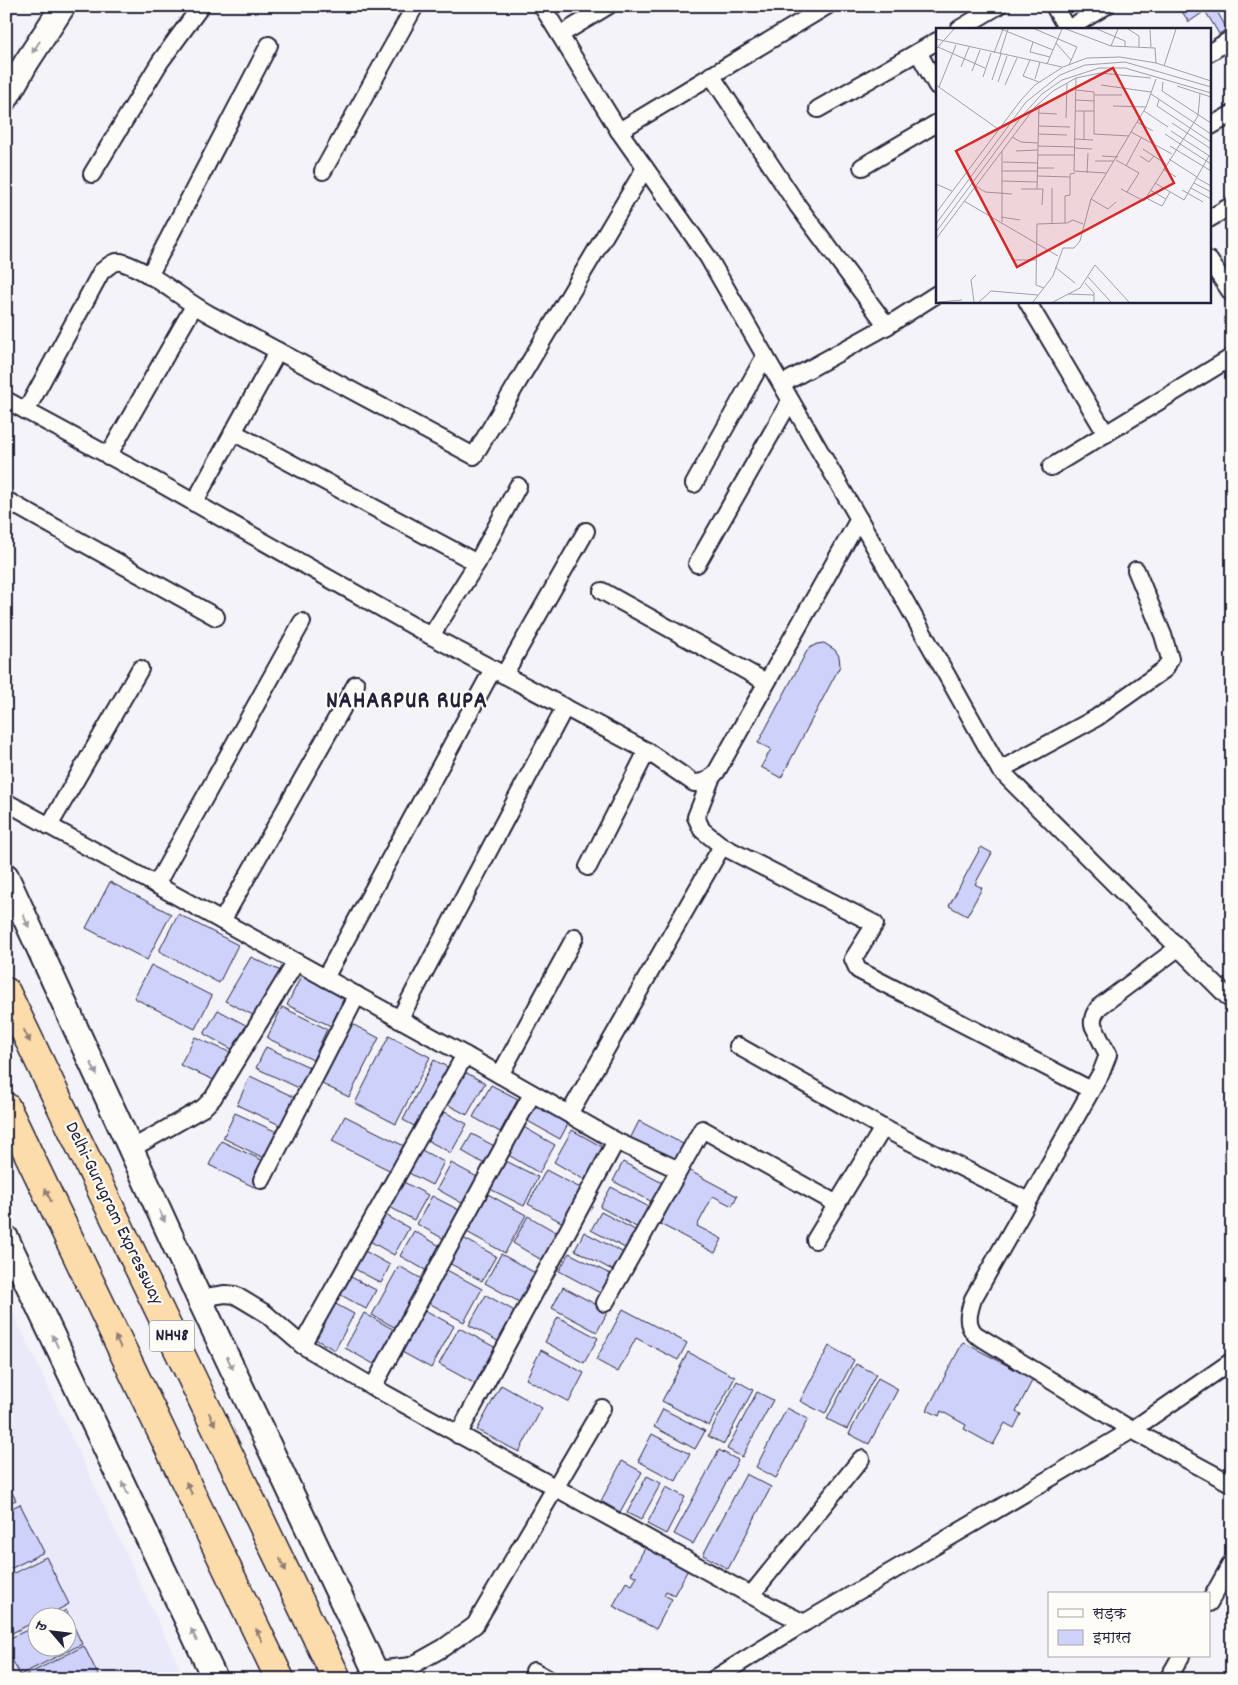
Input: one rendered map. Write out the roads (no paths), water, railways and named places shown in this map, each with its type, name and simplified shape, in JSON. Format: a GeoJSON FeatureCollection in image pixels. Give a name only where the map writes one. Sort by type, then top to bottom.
{"type":"FeatureCollection","features":[{"type":"Feature","properties":{"kind":"highway","name":"Delhi-Gurugram Expressway"},"geometry":{"type":"LineString","coordinates":[[6,992],[337,1679]]}},
{"type":"Feature","properties":{"kind":"highway","name":"NH48"},"geometry":{"type":"LineString","coordinates":[[6,1107],[280,1679]]}},
{"type":"Feature","properties":{"kind":"main road"},"geometry":{"type":"LineString","coordinates":[[6,98],[63,6]]}},
{"type":"Feature","properties":{"kind":"main road"},"geometry":{"type":"LineString","coordinates":[[6,876],[200,1298],[377,1674]]}},
{"type":"Feature","properties":{"kind":"main road"},"geometry":{"type":"LineString","coordinates":[[6,1238],[215,1679]]}},
{"type":"Feature","properties":{"kind":"street"},"geometry":{"type":"LineString","coordinates":[[92,174],[160,62],[201,6]]}},
{"type":"Feature","properties":{"kind":"street"},"geometry":{"type":"LineString","coordinates":[[323,171],[415,6]]}},
{"type":"Feature","properties":{"kind":"street"},"geometry":{"type":"LineString","coordinates":[[542,6],[619,131],[708,257],[860,519],[1000,770],[1232,1001]]}},
{"type":"Feature","properties":{"kind":"street"},"geometry":{"type":"LineString","coordinates":[[560,35],[608,6]]}},
{"type":"Feature","properties":{"kind":"street"},"geometry":{"type":"LineString","coordinates":[[619,131],[827,6]]}},
{"type":"Feature","properties":{"kind":"street"},"geometry":{"type":"LineString","coordinates":[[961,28],[998,6]]}},
{"type":"Feature","properties":{"kind":"street"},"geometry":{"type":"LineString","coordinates":[[1054,6],[1066,28]]}},
{"type":"Feature","properties":{"kind":"street"},"geometry":{"type":"LineString","coordinates":[[1069,28],[1106,6]]}},
{"type":"Feature","properties":{"kind":"street"},"geometry":{"type":"LineString","coordinates":[[1210,52],[1231,39]]}},
{"type":"Feature","properties":{"kind":"street"},"geometry":{"type":"LineString","coordinates":[[818,109],[936,42]]}},
{"type":"Feature","properties":{"kind":"street"},"geometry":{"type":"LineString","coordinates":[[149,276],[270,45]]}},
{"type":"Feature","properties":{"kind":"street"},"geometry":{"type":"LineString","coordinates":[[918,52],[936,84]]}},
{"type":"Feature","properties":{"kind":"street"},"geometry":{"type":"LineString","coordinates":[[712,75],[798,206],[887,326]]}},
{"type":"Feature","properties":{"kind":"street"},"geometry":{"type":"LineString","coordinates":[[1210,126],[1232,114]]}},
{"type":"Feature","properties":{"kind":"street"},"geometry":{"type":"LineString","coordinates":[[862,167],[936,124]]}},
{"type":"Feature","properties":{"kind":"street"},"geometry":{"type":"LineString","coordinates":[[26,411],[101,272],[117,261],[149,276],[194,306],[474,456],[645,168]]}},
{"type":"Feature","properties":{"kind":"street"},"geometry":{"type":"LineString","coordinates":[[1210,217],[1232,204]]}},
{"type":"Feature","properties":{"kind":"street"},"geometry":{"type":"LineString","coordinates":[[1210,261],[1232,294]]}},
{"type":"Feature","properties":{"kind":"street"},"geometry":{"type":"LineString","coordinates":[[782,384],[887,326],[936,295]]}},
{"type":"Feature","properties":{"kind":"street"},"geometry":{"type":"LineString","coordinates":[[1028,302],[1106,434]]}},
{"type":"Feature","properties":{"kind":"street"},"geometry":{"type":"LineString","coordinates":[[108,456],[194,306]]}},
{"type":"Feature","properties":{"kind":"street"},"geometry":{"type":"LineString","coordinates":[[194,503],[278,351]]}},
{"type":"Feature","properties":{"kind":"street"},"geometry":{"type":"LineString","coordinates":[[694,484],[765,356]]}},
{"type":"Feature","properties":{"kind":"street"},"geometry":{"type":"LineString","coordinates":[[1051,467],[1232,357]]}},
{"type":"Feature","properties":{"kind":"street"},"geometry":{"type":"LineString","coordinates":[[6,400],[431,636],[647,751],[694,783],[703,783],[711,779]]}},
{"type":"Feature","properties":{"kind":"street"},"geometry":{"type":"LineString","coordinates":[[698,564],[790,401]]}},
{"type":"Feature","properties":{"kind":"street"},"geometry":{"type":"LineString","coordinates":[[233,432],[477,563]]}},
{"type":"Feature","properties":{"kind":"street"},"geometry":{"type":"LineString","coordinates":[[431,636],[477,563],[518,486]]}},
{"type":"Feature","properties":{"kind":"street"},"geometry":{"type":"LineString","coordinates":[[6,500],[216,617]]}},
{"type":"Feature","properties":{"kind":"street"},"geometry":{"type":"LineString","coordinates":[[860,519],[711,779],[696,816],[702,830],[722,846],[875,924],[853,959],[858,970],[1091,1090]]}},
{"type":"Feature","properties":{"kind":"street"},"geometry":{"type":"LineString","coordinates":[[325,978],[499,672],[586,531]]}},
{"type":"Feature","properties":{"kind":"street"},"geometry":{"type":"LineString","coordinates":[[1000,770],[1096,718],[1165,669],[1170,659],[1163,635],[1136,570]]}},
{"type":"Feature","properties":{"kind":"street"},"geometry":{"type":"LineString","coordinates":[[602,591],[766,682]]}},
{"type":"Feature","properties":{"kind":"street"},"geometry":{"type":"LineString","coordinates":[[156,885],[302,622]]}},
{"type":"Feature","properties":{"kind":"street"},"geometry":{"type":"LineString","coordinates":[[49,826],[140,669]]}},
{"type":"Feature","properties":{"kind":"street"},"geometry":{"type":"LineString","coordinates":[[222,922],[356,684]]}},
{"type":"Feature","properties":{"kind":"street"},"geometry":{"type":"LineString","coordinates":[[399,1020],[564,707]]}},
{"type":"Feature","properties":{"kind":"street"},"geometry":{"type":"LineString","coordinates":[[588,867],[647,751]]}},
{"type":"Feature","properties":{"kind":"street"},"geometry":{"type":"LineString","coordinates":[[6,802],[465,1055],[616,1141],[679,1170]]}},
{"type":"Feature","properties":{"kind":"street"},"geometry":{"type":"LineString","coordinates":[[569,1114],[722,846]]}},
{"type":"Feature","properties":{"kind":"street"},"geometry":{"type":"LineString","coordinates":[[500,1075],[575,937]]}},
{"type":"Feature","properties":{"kind":"street"},"geometry":{"type":"LineString","coordinates":[[1178,948],[1095,1013],[1092,1019],[1093,1024],[1108,1055],[1101,1073],[973,1299],[968,1316],[970,1328],[975,1334],[1132,1430],[1232,1484]]}},
{"type":"Feature","properties":{"kind":"street"},"geometry":{"type":"LineString","coordinates":[[131,1149],[203,1108],[213,1098],[296,962]]}},
{"type":"Feature","properties":{"kind":"street"},"geometry":{"type":"LineString","coordinates":[[262,1180],[357,995]]}},
{"type":"Feature","properties":{"kind":"street"},"geometry":{"type":"LineString","coordinates":[[738,1046],[883,1128],[1028,1201]]}},
{"type":"Feature","properties":{"kind":"street"},"geometry":{"type":"LineString","coordinates":[[302,1345],[465,1055]]}},
{"type":"Feature","properties":{"kind":"street"},"geometry":{"type":"LineString","coordinates":[[373,1387],[532,1094]]}},
{"type":"Feature","properties":{"kind":"street"},"geometry":{"type":"LineString","coordinates":[[815,1240],[883,1128]]}},
{"type":"Feature","properties":{"kind":"street"},"geometry":{"type":"LineString","coordinates":[[605,1303],[702,1129],[837,1204]]}},
{"type":"Feature","properties":{"kind":"street"},"geometry":{"type":"LineString","coordinates":[[458,1435],[616,1141]]}},
{"type":"Feature","properties":{"kind":"street"},"geometry":{"type":"LineString","coordinates":[[200,1298],[225,1294],[236,1295],[265,1313],[302,1345],[373,1387],[804,1623]]}},
{"type":"Feature","properties":{"kind":"street"},"geometry":{"type":"LineString","coordinates":[[714,1679],[804,1623],[1132,1430],[1232,1361]]}},
{"type":"Feature","properties":{"kind":"street"},"geometry":{"type":"LineString","coordinates":[[377,1674],[411,1666],[443,1648],[475,1625],[602,1408]]}},
{"type":"Feature","properties":{"kind":"street"},"geometry":{"type":"LineString","coordinates":[[751,1595],[861,1459]]}},
{"type":"Feature","properties":{"kind":"street"},"geometry":{"type":"LineString","coordinates":[[1210,1601],[1232,1562]]}},
{"type":"Feature","properties":{"kind":"street"},"geometry":{"type":"LineString","coordinates":[[1168,1679],[1180,1658]]}},
{"type":"Feature","properties":{"kind":"district","name":"NAHARPUR RUPA"},"geometry":{"type":"Point","coordinates":[407,702]}}]}
